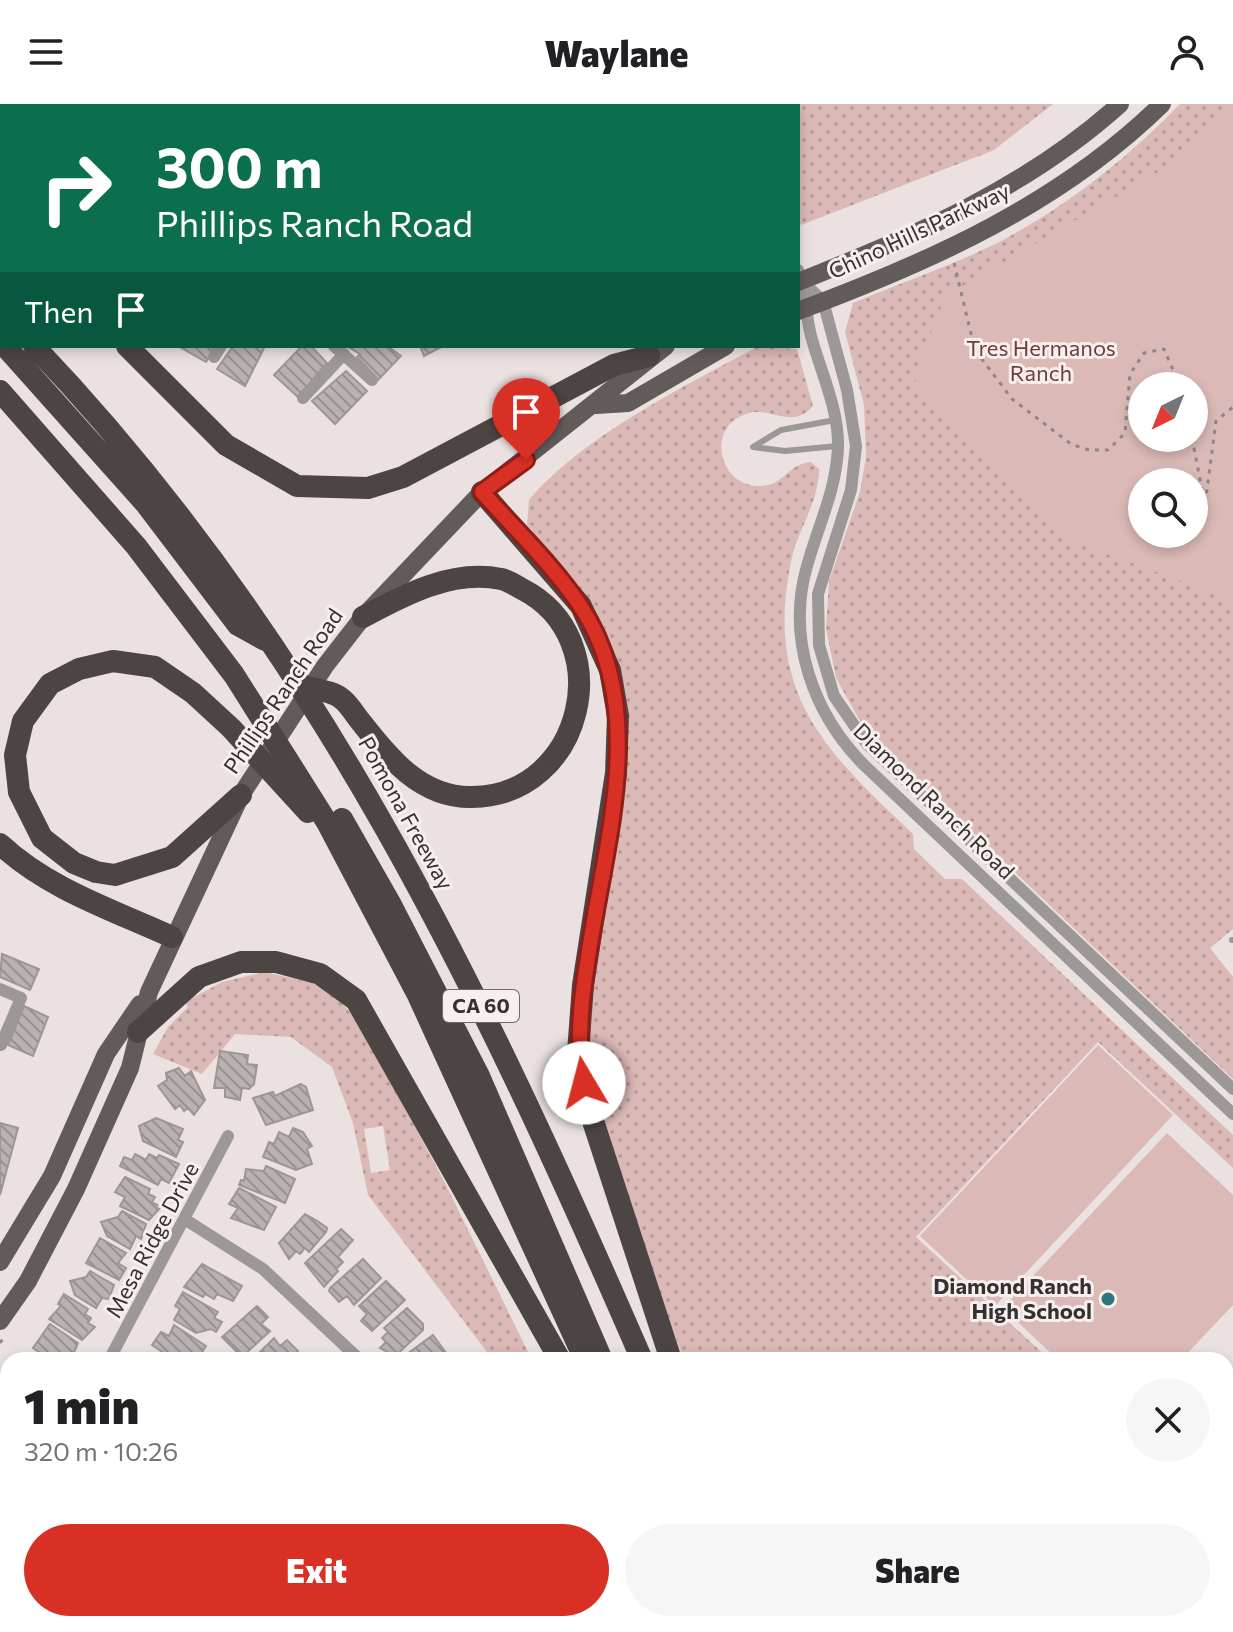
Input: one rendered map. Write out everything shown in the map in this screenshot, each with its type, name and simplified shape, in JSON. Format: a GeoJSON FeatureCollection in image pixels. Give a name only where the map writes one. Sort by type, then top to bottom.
{"type":"FeatureCollection","features":[{"type":"Feature","properties":{"kind":"highway"},"geometry":{"type":"LineString","coordinates":[[6,348],[146,504],[238,625],[273,645]]}},
{"type":"Feature","properties":{"kind":"highway","name":"Pomona Freeway"},"geometry":{"type":"LineString","coordinates":[[36,348],[175,509],[301,685],[372,800],[478,998],[636,1352]]}},
{"type":"Feature","properties":{"kind":"highway"},"geometry":{"type":"LineString","coordinates":[[129,348],[226,445],[297,486],[333,488],[368,488],[403,477],[614,365],[658,351]]}},
{"type":"Feature","properties":{"kind":"highway","name":"CA 60"},"geometry":{"type":"LineString","coordinates":[[0,391],[136,546],[255,709],[339,845],[417,993],[581,1352]]}},
{"type":"Feature","properties":{"kind":"highway"},"geometry":{"type":"LineString","coordinates":[[482,492],[581,606],[610,670],[618,716],[616,773],[583,985],[578,1052],[597,1135],[668,1352]]}},
{"type":"Feature","properties":{"kind":"highway"},"geometry":{"type":"LineString","coordinates":[[301,685],[341,697],[393,763],[417,782],[443,792],[472,797],[530,782],[561,750],[578,715],[579,675],[568,631],[539,598],[502,579],[455,579],[407,593],[363,617]]}},
{"type":"Feature","properties":{"kind":"highway"},"geometry":{"type":"LineString","coordinates":[[241,795],[172,857],[115,875],[96,872],[74,863],[42,838],[19,792],[15,755],[23,721],[50,684],[79,669],[113,661],[155,667],[193,693],[231,728],[339,845]]}},
{"type":"Feature","properties":{"kind":"highway"},"geometry":{"type":"LineString","coordinates":[[255,709],[296,745],[399,919],[479,1076],[599,1352]]}},
{"type":"Feature","properties":{"kind":"highway"},"geometry":{"type":"LineString","coordinates":[[0,844],[25,867],[57,885],[172,937]]}},
{"type":"Feature","properties":{"kind":"highway"},"geometry":{"type":"LineString","coordinates":[[138,1032],[199,977],[241,962],[276,962],[320,974],[356,1000],[555,1352]]}},
{"type":"Feature","properties":{"kind":"main road","name":"Chino Hills Parkway"},"geometry":{"type":"LineString","coordinates":[[800,278],[962,212],[1002,191],[1067,149],[1120,104]]}},
{"type":"Feature","properties":{"kind":"main road","name":"Chino Hills Parkway"},"geometry":{"type":"LineString","coordinates":[[809,307],[950,247],[1040,201],[1101,158],[1162,104]]}},
{"type":"Feature","properties":{"kind":"main road","name":"Phillips Ranch Road"},"geometry":{"type":"LineString","coordinates":[[596,405],[628,403],[723,348]]}},
{"type":"Feature","properties":{"kind":"main road","name":"Phillips Ranch Road"},"geometry":{"type":"LineString","coordinates":[[0,1321],[28,1281],[76,1189],[130,1068],[149,992],[172,937],[241,795],[347,636],[482,492],[596,405],[658,351]]}},
{"type":"Feature","properties":{"kind":"main road","name":"Phillips Ranch Road"},"geometry":{"type":"LineString","coordinates":[[0,1262],[52,1176],[106,1054],[149,992]]}},
{"type":"Feature","properties":{"kind":"street","name":"Diamond Ranch Road"},"geometry":{"type":"LineString","coordinates":[[800,281],[847,390],[856,446],[851,490],[824,568],[817,605],[823,665],[838,704],[867,744],[1233,1089]]}},
{"type":"Feature","properties":{"kind":"street","name":"Diamond Ranch Road"},"geometry":{"type":"LineString","coordinates":[[809,307],[838,446],[832,490],[807,564],[799,614],[807,670],[829,721],[865,766],[1233,1114]]}},
{"type":"Feature","properties":{"kind":"street"},"geometry":{"type":"LineString","coordinates":[[303,398],[339,350],[372,380]]}},
{"type":"Feature","properties":{"kind":"street"},"geometry":{"type":"LineString","coordinates":[[0,989],[21,998],[1,1045]]}},
{"type":"Feature","properties":{"kind":"street","name":"Mesa Ridge Drive"},"geometry":{"type":"LineString","coordinates":[[113,1352],[228,1136]]}},
{"type":"Feature","properties":{"kind":"street"},"geometry":{"type":"LineString","coordinates":[[186,1220],[263,1269],[351,1352]]}},
{"type":"Feature","properties":{"kind":"lane"},"geometry":{"type":"LineString","coordinates":[[835,420],[781,430],[753,447],[785,451],[838,446]]}},
{"type":"Feature","properties":{"kind":"path"},"geometry":{"type":"LineString","coordinates":[[950,247],[975,350],[1012,399],[1071,444],[1089,450],[1108,450],[1125,433],[1128,398]]}},
{"type":"Feature","properties":{"kind":"path"},"geometry":{"type":"LineString","coordinates":[[1131,372],[1144,353],[1164,349],[1174,372]]}},
{"type":"Feature","properties":{"kind":"path"},"geometry":{"type":"LineString","coordinates":[[1195,452],[1205,505],[1216,421],[1233,407]]}},
{"type":"Feature","properties":{"kind":"green space"},"geometry":{"type":"Polygon","coordinates":[[[800,104],[1053,104],[994,150],[801,225],[800,104]]]}},
{"type":"Feature","properties":{"kind":"green space"},"geometry":{"type":"Polygon","coordinates":[[[1180,104],[1233,104],[1233,929],[1210,948],[1233,977],[1233,1079],[865,730],[836,678],[826,628],[829,581],[860,492],[866,457],[864,405],[845,332],[853,303],[989,247],[1041,218],[1114,165],[1180,104]]]}},
{"type":"Feature","properties":{"kind":"green space","name":"Tres Hermanos Ranch"},"geometry":{"type":"Polygon","coordinates":[[[1233,110],[1233,600],[1059,537],[913,378],[945,296],[1158,172],[1233,110]]]}},
{"type":"Feature","properties":{"kind":"green space"},"geometry":{"type":"Polygon","coordinates":[[[755,348],[797,349],[813,406],[797,417],[764,412],[746,414],[733,421],[725,431],[722,454],[734,476],[744,483],[758,486],[774,483],[803,464],[811,462],[819,469],[812,505],[791,562],[785,608],[786,649],[795,684],[809,716],[853,775],[913,834],[914,849],[945,879],[962,879],[1233,1135],[1233,1168],[1098,1042],[916,1237],[1041,1352],[681,1352],[612,1157],[592,1074],[587,1031],[623,690],[529,535],[533,531],[527,525],[529,500],[551,477],[606,434],[668,395],[755,348]]]}},
{"type":"Feature","properties":{"kind":"green space"},"geometry":{"type":"Polygon","coordinates":[[[265,972],[312,983],[334,994],[359,1022],[443,1179],[528,1352],[487,1352],[368,1195],[353,1123],[332,1067],[291,1037],[235,1034],[202,1074],[153,1054],[168,1027],[188,1007],[185,1002],[222,982],[265,972]],[[383,1126],[364,1129],[371,1173],[390,1170],[383,1126]]]}},
{"type":"Feature","properties":{"kind":"green space"},"geometry":{"type":"Polygon","coordinates":[[[1098,1045],[1173,1115],[995,1306],[920,1236],[1098,1045]]]}},
{"type":"Feature","properties":{"kind":"green space"},"geometry":{"type":"Polygon","coordinates":[[[1167,1133],[1233,1195],[1233,1305],[1189,1352],[1050,1352],[1003,1308],[1167,1133]]]}},
{"type":"Feature","properties":{"kind":"building"},"geometry":{"type":"Polygon","coordinates":[[[182,348],[215,348],[206,362],[182,348]]]}},
{"type":"Feature","properties":{"kind":"building"},"geometry":{"type":"Polygon","coordinates":[[[232,348],[264,348],[245,386],[217,369],[232,348]]]}},
{"type":"Feature","properties":{"kind":"building"},"geometry":{"type":"Polygon","coordinates":[[[300,348],[313,348],[327,363],[298,397],[274,375],[300,348]]]}},
{"type":"Feature","properties":{"kind":"building"},"geometry":{"type":"Polygon","coordinates":[[[350,348],[390,348],[401,356],[378,380],[357,357],[360,354],[350,348]]]}},
{"type":"Feature","properties":{"kind":"building"},"geometry":{"type":"Polygon","coordinates":[[[421,348],[439,348],[424,356],[421,348]]]}},
{"type":"Feature","properties":{"kind":"building"},"geometry":{"type":"Polygon","coordinates":[[[346,371],[367,391],[335,424],[312,401],[346,371]]]}},
{"type":"Feature","properties":{"kind":"building"},"geometry":{"type":"Polygon","coordinates":[[[2,954],[39,969],[30,990],[0,977],[2,954]]]}},
{"type":"Feature","properties":{"kind":"building"},"geometry":{"type":"Polygon","coordinates":[[[24,1006],[48,1017],[33,1056],[8,1045],[24,1006]]]}},
{"type":"Feature","properties":{"kind":"building"},"geometry":{"type":"Polygon","coordinates":[[[220,1051],[248,1055],[247,1064],[257,1065],[254,1084],[249,1089],[242,1088],[240,1100],[225,1097],[225,1088],[214,1088],[220,1051]]]}},
{"type":"Feature","properties":{"kind":"building"},"geometry":{"type":"Polygon","coordinates":[[[179,1068],[185,1076],[191,1071],[205,1100],[194,1115],[188,1108],[184,1111],[180,1105],[175,1109],[158,1086],[167,1080],[166,1073],[179,1068]]]}},
{"type":"Feature","properties":{"kind":"building"},"geometry":{"type":"Polygon","coordinates":[[[301,1084],[306,1087],[313,1110],[266,1125],[253,1098],[273,1092],[275,1096],[301,1084]]]}},
{"type":"Feature","properties":{"kind":"building"},"geometry":{"type":"Polygon","coordinates":[[[156,1118],[183,1129],[178,1140],[183,1142],[176,1157],[143,1141],[139,1126],[156,1118]]]}},
{"type":"Feature","properties":{"kind":"building"},"geometry":{"type":"Polygon","coordinates":[[[0,1123],[18,1128],[0,1195],[0,1123]]]}},
{"type":"Feature","properties":{"kind":"building"},"geometry":{"type":"Polygon","coordinates":[[[293,1128],[303,1132],[312,1146],[307,1149],[312,1164],[296,1170],[263,1157],[269,1142],[274,1144],[279,1132],[289,1137],[293,1128]]]}},
{"type":"Feature","properties":{"kind":"building"},"geometry":{"type":"Polygon","coordinates":[[[135,1154],[146,1160],[149,1154],[157,1158],[159,1155],[179,1164],[169,1183],[161,1179],[158,1185],[120,1166],[124,1157],[132,1160],[135,1154]]]}},
{"type":"Feature","properties":{"kind":"building"},"geometry":{"type":"Polygon","coordinates":[[[266,1166],[295,1179],[285,1203],[239,1185],[241,1180],[244,1181],[246,1169],[264,1171],[266,1166]]]}},
{"type":"Feature","properties":{"kind":"building"},"geometry":{"type":"Polygon","coordinates":[[[125,1177],[150,1189],[148,1194],[155,1197],[152,1202],[161,1207],[149,1220],[120,1206],[125,1197],[115,1192],[125,1177]]]}},
{"type":"Feature","properties":{"kind":"building"},"geometry":{"type":"Polygon","coordinates":[[[239,1188],[276,1207],[264,1230],[231,1218],[238,1208],[229,1204],[239,1188]]]}},
{"type":"Feature","properties":{"kind":"building"},"geometry":{"type":"Polygon","coordinates":[[[122,1211],[146,1224],[141,1239],[136,1236],[130,1249],[107,1236],[101,1222],[118,1217],[122,1211]]]}},
{"type":"Feature","properties":{"kind":"building"},"geometry":{"type":"Polygon","coordinates":[[[305,1214],[327,1228],[326,1232],[309,1252],[305,1248],[300,1254],[296,1251],[289,1259],[279,1243],[305,1214]]]}},
{"type":"Feature","properties":{"kind":"building"},"geometry":{"type":"Polygon","coordinates":[[[341,1229],[353,1240],[338,1257],[343,1262],[324,1287],[305,1263],[341,1229]]]}},
{"type":"Feature","properties":{"kind":"building"},"geometry":{"type":"Polygon","coordinates":[[[100,1238],[126,1253],[118,1263],[126,1268],[119,1280],[86,1263],[100,1238]]]}},
{"type":"Feature","properties":{"kind":"building"},"geometry":{"type":"Polygon","coordinates":[[[363,1259],[381,1278],[354,1305],[347,1296],[339,1302],[329,1291],[330,1288],[363,1259]]]}},
{"type":"Feature","properties":{"kind":"building"},"geometry":{"type":"Polygon","coordinates":[[[202,1264],[242,1286],[233,1301],[217,1294],[214,1299],[205,1294],[203,1297],[184,1287],[202,1264]]]}},
{"type":"Feature","properties":{"kind":"building"},"geometry":{"type":"Polygon","coordinates":[[[90,1271],[114,1285],[109,1299],[102,1298],[96,1308],[75,1295],[70,1281],[86,1277],[90,1271]]]}},
{"type":"Feature","properties":{"kind":"building"},"geometry":{"type":"Polygon","coordinates":[[[386,1281],[405,1300],[372,1331],[361,1321],[367,1314],[359,1306],[386,1281]]]}},
{"type":"Feature","properties":{"kind":"building"},"geometry":{"type":"Polygon","coordinates":[[[183,1292],[218,1312],[214,1318],[222,1322],[216,1332],[211,1329],[196,1333],[174,1320],[180,1309],[175,1306],[183,1292]]]}},
{"type":"Feature","properties":{"kind":"building"},"geometry":{"type":"Polygon","coordinates":[[[64,1294],[88,1309],[85,1314],[91,1318],[88,1323],[95,1327],[82,1340],[49,1319],[61,1306],[58,1304],[64,1294]]]}},
{"type":"Feature","properties":{"kind":"building"},"geometry":{"type":"Polygon","coordinates":[[[257,1306],[268,1317],[261,1324],[270,1331],[247,1352],[237,1352],[222,1337],[257,1306]]]}},
{"type":"Feature","properties":{"kind":"building"},"geometry":{"type":"Polygon","coordinates":[[[407,1308],[423,1324],[423,1330],[400,1352],[387,1352],[380,1348],[386,1342],[382,1338],[388,1332],[384,1328],[407,1308]]]}},
{"type":"Feature","properties":{"kind":"building"},"geometry":{"type":"Polygon","coordinates":[[[50,1324],[78,1343],[74,1352],[39,1352],[33,1348],[50,1324]]]}},
{"type":"Feature","properties":{"kind":"building"},"geometry":{"type":"Polygon","coordinates":[[[174,1325],[206,1346],[202,1352],[162,1352],[152,1345],[161,1332],[169,1336],[174,1325]]]}},
{"type":"Feature","properties":{"kind":"building"},"geometry":{"type":"Polygon","coordinates":[[[433,1335],[445,1352],[410,1352],[433,1335]]]}},
{"type":"Feature","properties":{"kind":"building"},"geometry":{"type":"Polygon","coordinates":[[[274,1338],[280,1346],[287,1340],[298,1351],[297,1352],[260,1352],[274,1338]]]}},
{"type":"Feature","properties":{"kind":"place","name":"Diamond Ranch High School"},"geometry":{"type":"Point","coordinates":[1108,1299]}},
{"type":"Feature","properties":{"kind":"route"},"geometry":{"type":"LineString","coordinates":[[526,460],[482,492],[581,606],[610,670],[618,716],[616,773],[583,985],[578,1052],[584,1083]]}}]}
